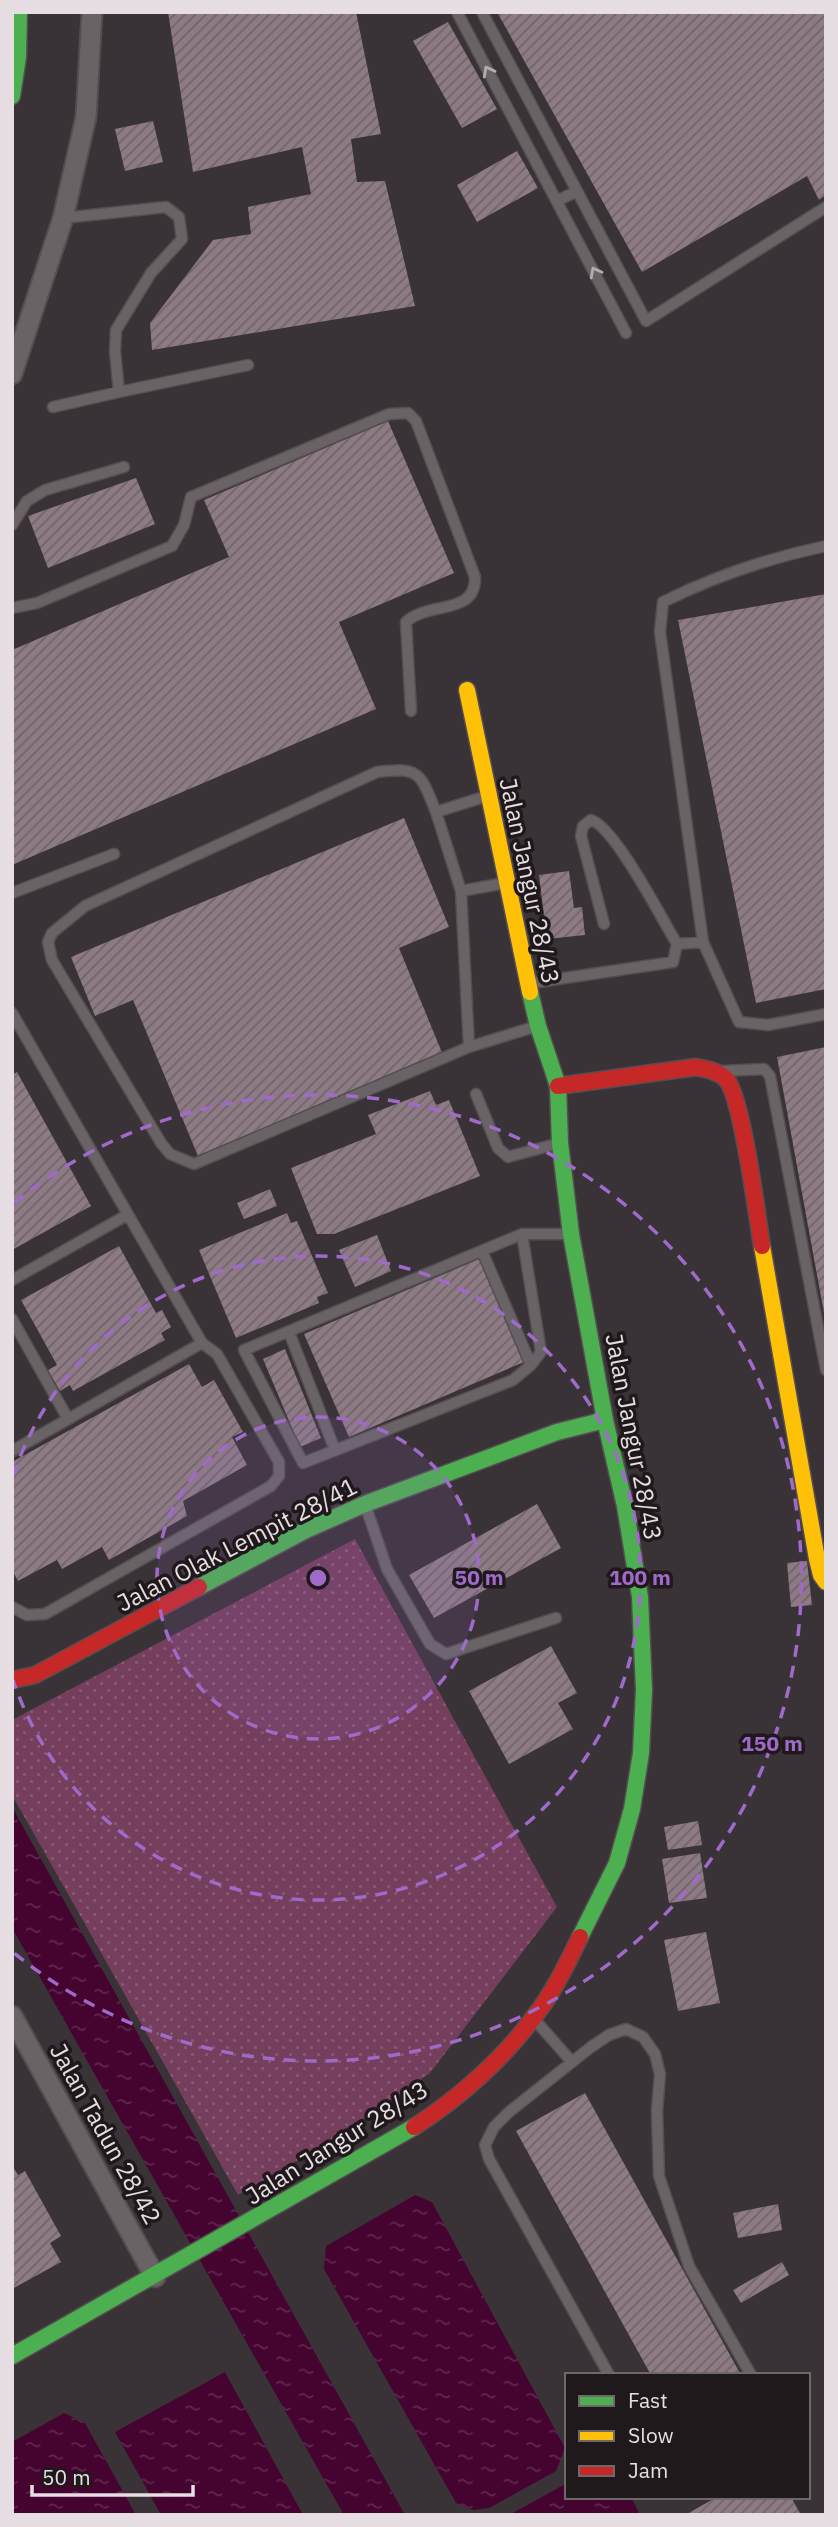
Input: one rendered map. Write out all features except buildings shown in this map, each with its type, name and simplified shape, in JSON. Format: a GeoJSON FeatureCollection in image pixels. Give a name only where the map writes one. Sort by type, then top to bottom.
{"type":"FeatureCollection","features":[{"type":"Feature","properties":{"kind":"street"},"geometry":{"type":"LineString","coordinates":[[12,96],[18,57],[19,12]]}},
{"type":"Feature","properties":{"kind":"street"},"geometry":{"type":"LineString","coordinates":[[12,374],[63,218],[86,117],[92,12]]}},
{"type":"Feature","properties":{"kind":"street","name":"Jalan Jangur 28/43"},"geometry":{"type":"LineString","coordinates":[[12,2356],[383,2146],[437,2112],[483,2073],[534,2018],[560,1978],[617,1863],[632,1809],[641,1753],[644,1690],[640,1597],[625,1506],[571,1234],[560,1143],[558,1086],[527,984],[467,690]]}},
{"type":"Feature","properties":{"kind":"street"},"geometry":{"type":"LineString","coordinates":[[558,1086],[696,1067],[719,1072],[730,1085],[738,1106],[817,1559],[821,1575],[826,1582]]}},
{"type":"Feature","properties":{"kind":"street","name":"Jalan Olak Lempit 28/41"},"geometry":{"type":"LineString","coordinates":[[12,1680],[35,1675],[306,1530],[365,1504],[557,1432],[606,1420]]}},
{"type":"Feature","properties":{"kind":"street","name":"Jalan Tadun 28/42"},"geometry":{"type":"LineString","coordinates":[[12,2016],[155,2277]]}},
{"type":"Feature","properties":{"kind":"lane"},"geometry":{"type":"LineString","coordinates":[[457,12],[626,333]]}},
{"type":"Feature","properties":{"kind":"lane"},"geometry":{"type":"LineString","coordinates":[[482,12],[646,321],[826,207]]}},
{"type":"Feature","properties":{"kind":"lane"},"geometry":{"type":"LineString","coordinates":[[557,201],[577,191]]}},
{"type":"Feature","properties":{"kind":"lane"},"geometry":{"type":"LineString","coordinates":[[63,218],[166,207],[179,217],[182,239],[151,273],[116,330],[119,392]]}},
{"type":"Feature","properties":{"kind":"lane"},"geometry":{"type":"LineString","coordinates":[[53,407],[248,365]]}},
{"type":"Feature","properties":{"kind":"lane"},"geometry":{"type":"LineString","coordinates":[[12,608],[37,603],[172,546],[184,525],[191,497],[389,414],[408,413],[416,421],[475,578],[472,596],[461,603],[414,614],[406,622],[411,711]]}},
{"type":"Feature","properties":{"kind":"lane"},"geometry":{"type":"LineString","coordinates":[[12,525],[27,500],[46,489],[124,467]]}},
{"type":"Feature","properties":{"kind":"lane"},"geometry":{"type":"LineString","coordinates":[[826,546],[784,555],[698,584],[663,602],[660,632],[703,942],[739,1022],[768,1025],[826,1014]]}},
{"type":"Feature","properties":{"kind":"lane"},"geometry":{"type":"LineString","coordinates":[[470,1047],[461,891],[436,812],[422,780],[405,769],[377,772],[85,906],[60,924],[48,942],[52,960],[161,1143],[170,1154],[194,1164],[470,1047],[538,1026]]}},
{"type":"Feature","properties":{"kind":"lane"},"geometry":{"type":"LineString","coordinates":[[436,812],[488,796]]}},
{"type":"Feature","properties":{"kind":"lane"},"geometry":{"type":"LineString","coordinates":[[527,984],[673,962],[677,944],[614,839],[599,822],[590,820],[583,826],[581,836],[604,924]]}},
{"type":"Feature","properties":{"kind":"lane"},"geometry":{"type":"LineString","coordinates":[[12,893],[114,854]]}},
{"type":"Feature","properties":{"kind":"lane"},"geometry":{"type":"LineString","coordinates":[[461,891],[505,883]]}},
{"type":"Feature","properties":{"kind":"lane"},"geometry":{"type":"LineString","coordinates":[[677,944],[703,942]]}},
{"type":"Feature","properties":{"kind":"lane"},"geometry":{"type":"LineString","coordinates":[[12,1013],[202,1343],[217,1354],[279,1462],[279,1476],[271,1486],[46,1614],[27,1615],[12,1607]]}},
{"type":"Feature","properties":{"kind":"lane"},"geometry":{"type":"LineString","coordinates":[[719,1072],[764,1069],[770,1076],[826,1370]]}},
{"type":"Feature","properties":{"kind":"lane"},"geometry":{"type":"LineString","coordinates":[[476,1094],[498,1149],[508,1157],[560,1143]]}},
{"type":"Feature","properties":{"kind":"lane"},"geometry":{"type":"LineString","coordinates":[[12,1280],[127,1215]]}},
{"type":"Feature","properties":{"kind":"lane"},"geometry":{"type":"LineString","coordinates":[[522,1234],[541,1352],[530,1365],[513,1380],[303,1463],[244,1350],[522,1234],[571,1234]]}},
{"type":"Feature","properties":{"kind":"lane"},"geometry":{"type":"LineString","coordinates":[[482,1251],[530,1365]]}},
{"type":"Feature","properties":{"kind":"lane"},"geometry":{"type":"LineString","coordinates":[[12,1319],[68,1419]]}},
{"type":"Feature","properties":{"kind":"lane"},"geometry":{"type":"LineString","coordinates":[[289,1332],[335,1450]]}},
{"type":"Feature","properties":{"kind":"lane"},"geometry":{"type":"LineString","coordinates":[[12,1451],[202,1343]]}},
{"type":"Feature","properties":{"kind":"lane"},"geometry":{"type":"LineString","coordinates":[[365,1504],[387,1569],[430,1644],[446,1654],[556,1618]]}},
{"type":"Feature","properties":{"kind":"lane"},"geometry":{"type":"LineString","coordinates":[[534,2018],[572,2062]]}},
{"type":"Feature","properties":{"kind":"lane"},"geometry":{"type":"LineString","coordinates":[[607,2373],[489,2159],[485,2145],[494,2127],[509,2112],[609,2035],[625,2029],[643,2038],[655,2054],[660,2074],[657,2111],[659,2176],[689,2266],[750,2373]]}},
{"type":"Feature","properties":{"kind":"shaded area"},"geometry":{"type":"Polygon","coordinates":[[[355,1539],[557,1907],[430,2073],[339,2136],[238,2195],[12,1795],[12,1720],[355,1539]]]}},
{"type":"Feature","properties":{"kind":"water"},"geometry":{"type":"Polygon","coordinates":[[[12,1807],[405,2515],[344,2515],[12,1928],[12,1807]]]}},
{"type":"Feature","properties":{"kind":"water"},"geometry":{"type":"Polygon","coordinates":[[[415,2195],[432,2202],[565,2448],[556,2471],[489,2508],[473,2510],[456,2503],[324,2269],[326,2246],[415,2195]]]}},
{"type":"Feature","properties":{"kind":"water"},"geometry":{"type":"Polygon","coordinates":[[[225,2372],[303,2515],[161,2515],[115,2432],[225,2372]]]}},
{"type":"Feature","properties":{"kind":"water"},"geometry":{"type":"Polygon","coordinates":[[[64,2413],[85,2423],[136,2515],[12,2515],[12,2442],[64,2413]]]}},
{"type":"Feature","properties":{"kind":"water"},"geometry":{"type":"Polygon","coordinates":[[[565,2484],[565,2499],[632,2499],[640,2515],[509,2515],[565,2484]]]}},
{"type":"Feature","properties":{"kind":"traffic: fast"},"geometry":{"type":"LineString","coordinates":[[12,96],[18,57],[19,12]]}},
{"type":"Feature","properties":{"kind":"traffic: fast"},"geometry":{"type":"LineString","coordinates":[[530,992],[558,1086],[560,1143],[571,1234],[605,1420],[625,1506],[640,1597],[644,1690],[641,1753],[632,1809],[617,1863],[580,1937]]}},
{"type":"Feature","properties":{"kind":"traffic: fast"},"geometry":{"type":"LineString","coordinates":[[199,1587],[306,1530],[365,1504],[557,1432],[605,1420]]}},
{"type":"Feature","properties":{"kind":"traffic: fast"},"geometry":{"type":"LineString","coordinates":[[12,2356],[414,2127]]}},
{"type":"Feature","properties":{"kind":"traffic: slow"},"geometry":{"type":"LineString","coordinates":[[467,690],[530,992]]}},
{"type":"Feature","properties":{"kind":"traffic: slow"},"geometry":{"type":"LineString","coordinates":[[762,1246],[817,1559],[821,1575],[826,1582]]}},
{"type":"Feature","properties":{"kind":"traffic: jam"},"geometry":{"type":"LineString","coordinates":[[558,1086],[696,1067],[723,1076],[732,1090],[738,1108],[762,1246]]}},
{"type":"Feature","properties":{"kind":"traffic: jam"},"geometry":{"type":"LineString","coordinates":[[12,1680],[35,1675],[199,1587]]}},
{"type":"Feature","properties":{"kind":"traffic: jam"},"geometry":{"type":"LineString","coordinates":[[414,2127],[463,2091],[522,2033],[547,1998],[580,1937]]}}]}
